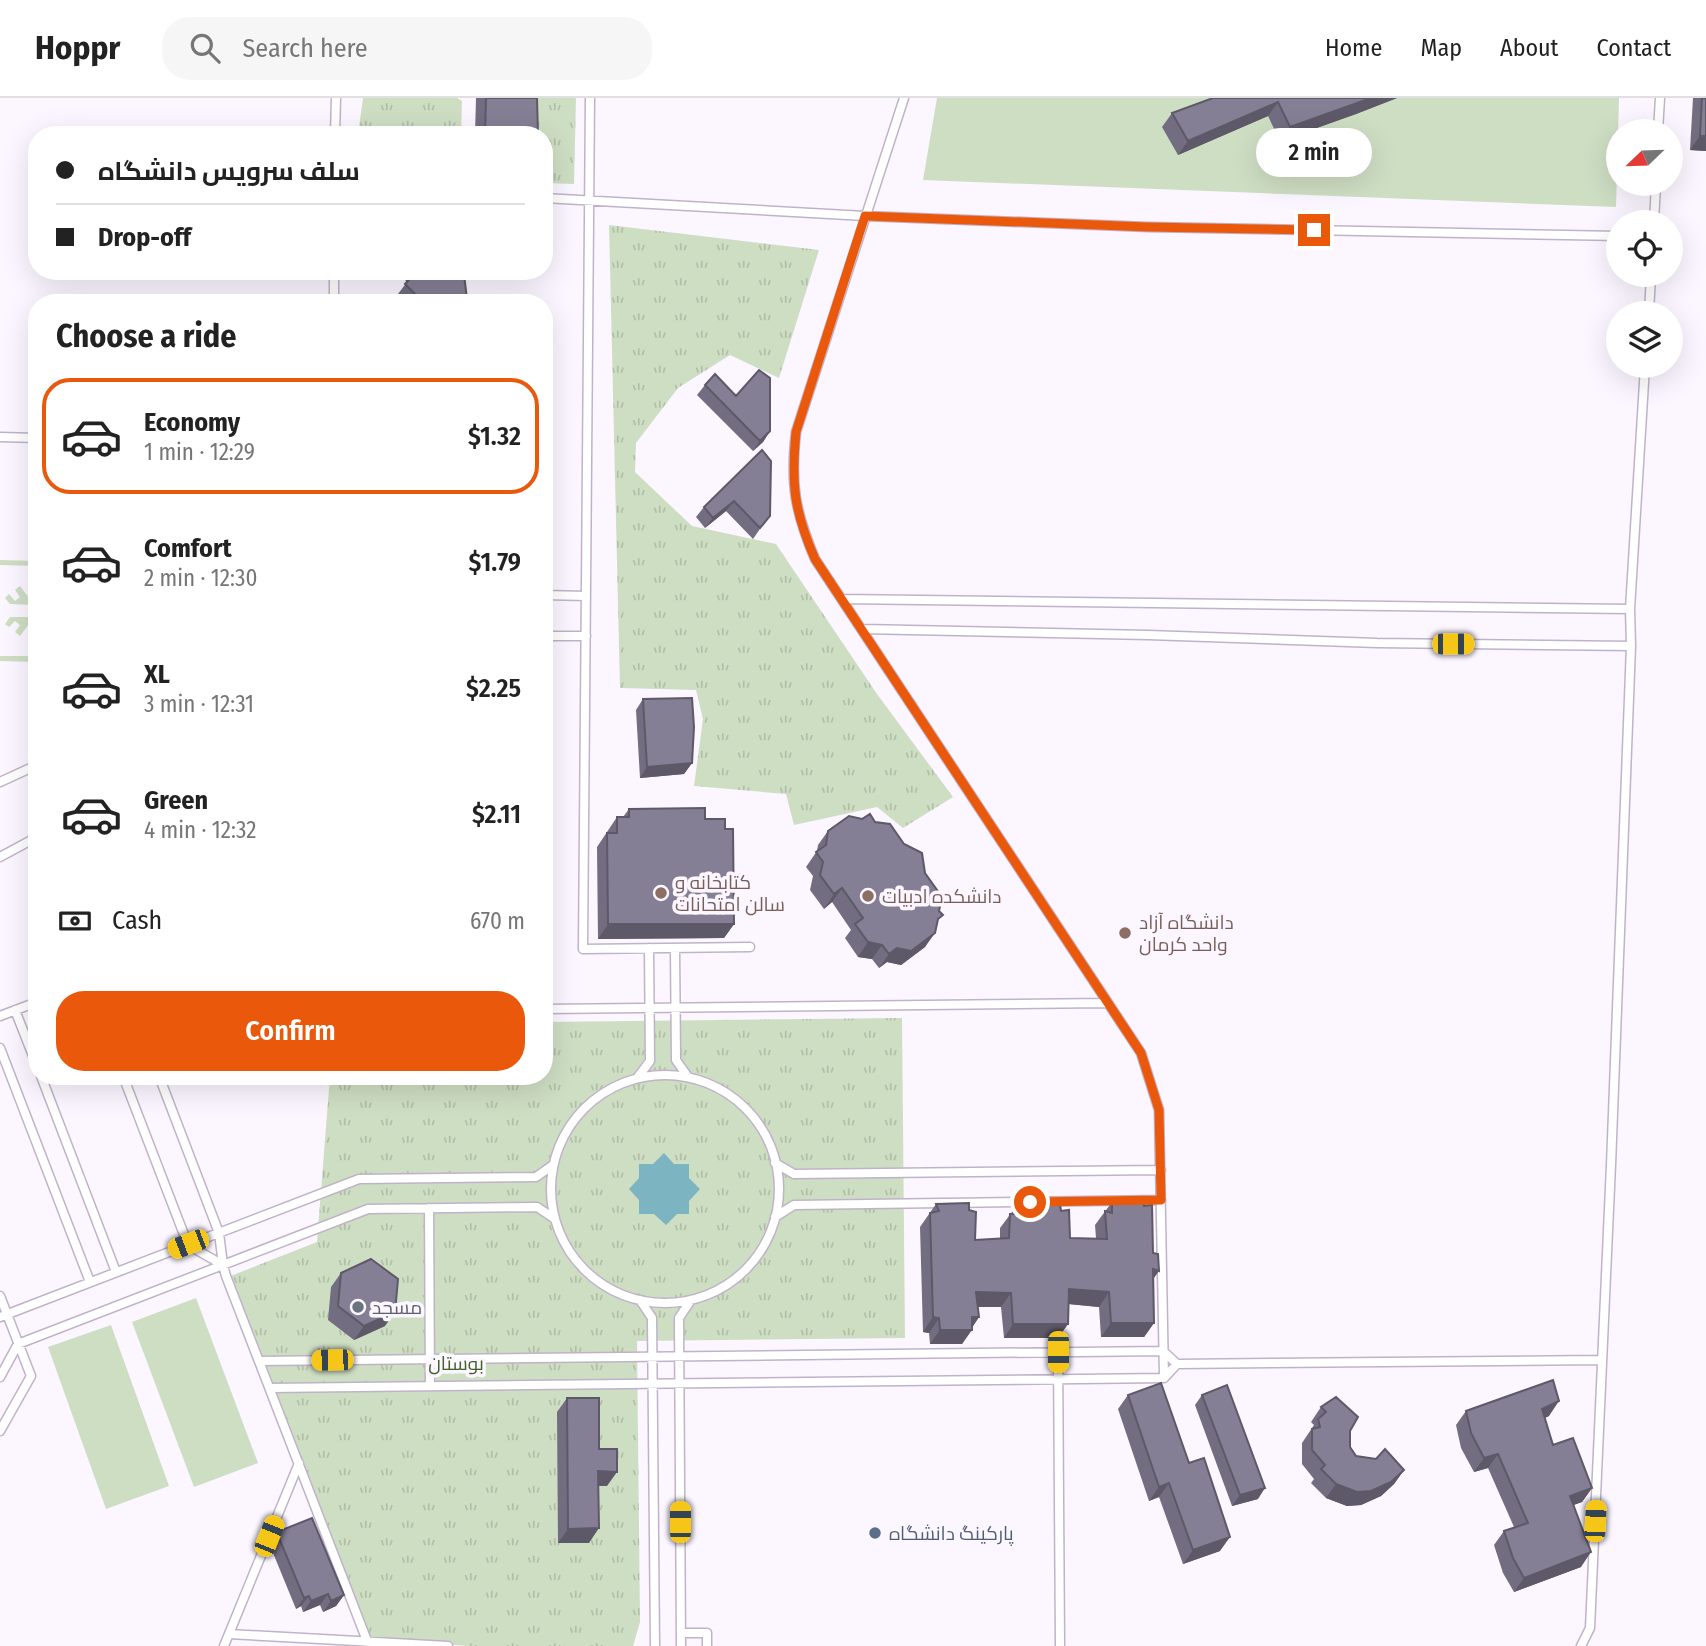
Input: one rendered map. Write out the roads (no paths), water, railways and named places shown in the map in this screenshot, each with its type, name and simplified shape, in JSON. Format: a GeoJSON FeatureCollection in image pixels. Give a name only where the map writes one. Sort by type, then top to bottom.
{"type":"FeatureCollection","features":[{"type":"Feature","properties":{"kind":"lane"},"geometry":{"type":"LineString","coordinates":[[335,98],[335,126]]}},
{"type":"Feature","properties":{"kind":"lane"},"geometry":{"type":"LineString","coordinates":[[590,98],[583,949],[750,947]]}},
{"type":"Feature","properties":{"kind":"lane"},"geometry":{"type":"LineString","coordinates":[[904,98],[796,432],[793,465],[795,497],[802,528],[815,559],[1141,1053],[1159,1110],[1164,1378]]}},
{"type":"Feature","properties":{"kind":"lane"},"geometry":{"type":"LineString","coordinates":[[1659,119],[1660,98]]}},
{"type":"Feature","properties":{"kind":"lane"},"geometry":{"type":"LineString","coordinates":[[553,198],[865,216],[1148,227],[1606,236]]}},
{"type":"Feature","properties":{"kind":"lane"},"geometry":{"type":"LineString","coordinates":[[1581,1646],[1590,1628],[1631,646],[1630,609],[1644,378]]}},
{"type":"Feature","properties":{"kind":"lane"},"geometry":{"type":"LineString","coordinates":[[0,437],[28,438]]}},
{"type":"Feature","properties":{"kind":"lane"},"geometry":{"type":"LineString","coordinates":[[553,595],[586,596]]}},
{"type":"Feature","properties":{"kind":"lane"},"geometry":{"type":"LineString","coordinates":[[842,599],[1630,609]]}},
{"type":"Feature","properties":{"kind":"lane"},"geometry":{"type":"LineString","coordinates":[[862,629],[1377,643],[1631,646]]}},
{"type":"Feature","properties":{"kind":"lane"},"geometry":{"type":"LineString","coordinates":[[553,636],[586,636]]}},
{"type":"Feature","properties":{"kind":"lane"},"geometry":{"type":"LineString","coordinates":[[0,782],[28,769]]}},
{"type":"Feature","properties":{"kind":"lane"},"geometry":{"type":"LineString","coordinates":[[0,857],[28,841]]}},
{"type":"Feature","properties":{"kind":"lane"},"geometry":{"type":"LineString","coordinates":[[639,1077],[650,1060],[649,948]]}},
{"type":"Feature","properties":{"kind":"lane"},"geometry":{"type":"LineString","coordinates":[[675,948],[676,1060],[688,1077]]}},
{"type":"Feature","properties":{"kind":"lane"},"geometry":{"type":"LineString","coordinates":[[553,1009],[1108,1003]]}},
{"type":"Feature","properties":{"kind":"lane"},"geometry":{"type":"LineString","coordinates":[[0,1016],[28,1005]]}},
{"type":"Feature","properties":{"kind":"lane"},"geometry":{"type":"LineString","coordinates":[[15,1010],[28,1043]]}},
{"type":"Feature","properties":{"kind":"lane"},"geometry":{"type":"LineString","coordinates":[[0,1048],[90,1282]]}},
{"type":"Feature","properties":{"kind":"lane"},"geometry":{"type":"LineString","coordinates":[[639,1077],[688,1077],[721,1090],[740,1103],[762,1130],[775,1163],[778,1190],[775,1217],[766,1240],[753,1261],[725,1286],[691,1300],[665,1303],[640,1300],[606,1286],[586,1271],[570,1253],[555,1219],[551,1192],[553,1165],[566,1132],[579,1113],[606,1091],[639,1077]]}},
{"type":"Feature","properties":{"kind":"lane"},"geometry":{"type":"LineString","coordinates":[[44,1085],[116,1272]]}},
{"type":"Feature","properties":{"kind":"lane"},"geometry":{"type":"LineString","coordinates":[[126,1085],[188,1244],[223,1265]]}},
{"type":"Feature","properties":{"kind":"lane"},"geometry":{"type":"LineString","coordinates":[[162,1085],[219,1233],[223,1265],[368,1644]]}},
{"type":"Feature","properties":{"kind":"lane"},"geometry":{"type":"LineString","coordinates":[[775,1163],[794,1174],[1161,1170]]}},
{"type":"Feature","properties":{"kind":"lane"},"geometry":{"type":"LineString","coordinates":[[4,1316],[359,1179],[536,1177],[553,1165]]}},
{"type":"Feature","properties":{"kind":"lane"},"geometry":{"type":"LineString","coordinates":[[775,1217],[794,1205],[1161,1200]]}},
{"type":"Feature","properties":{"kind":"lane"},"geometry":{"type":"LineString","coordinates":[[0,1377],[18,1344],[368,1209],[537,1207],[555,1219]]}},
{"type":"Feature","properties":{"kind":"lane"},"geometry":{"type":"LineString","coordinates":[[429,1208],[430,1387]]}},
{"type":"Feature","properties":{"kind":"lane"},"geometry":{"type":"LineString","coordinates":[[0,1296],[4,1316],[31,1376],[0,1432]]}},
{"type":"Feature","properties":{"kind":"lane"},"geometry":{"type":"LineString","coordinates":[[640,1300],[652,1318],[655,1646]]}},
{"type":"Feature","properties":{"kind":"lane"},"geometry":{"type":"LineString","coordinates":[[681,1646],[679,1318],[691,1300]]}},
{"type":"Feature","properties":{"kind":"lane"},"geometry":{"type":"LineString","coordinates":[[259,1361],[1163,1350],[1177,1364],[1602,1360]]}},
{"type":"Feature","properties":{"kind":"lane"},"geometry":{"type":"LineString","coordinates":[[1058,1352],[1060,1646]]}},
{"type":"Feature","properties":{"kind":"lane"},"geometry":{"type":"LineString","coordinates":[[270,1388],[1164,1378],[1177,1364]]}},
{"type":"Feature","properties":{"kind":"lane"},"geometry":{"type":"LineString","coordinates":[[224,1646],[299,1463]]}},
{"type":"Feature","properties":{"kind":"lane"},"geometry":{"type":"LineString","coordinates":[[681,1633],[707,1633],[707,1646]]}},
{"type":"Feature","properties":{"kind":"lane"},"geometry":{"type":"LineString","coordinates":[[229,1634],[368,1644],[448,1646]]}},
{"type":"Feature","properties":{"kind":"water"},"geometry":{"type":"Polygon","coordinates":[[[664,1153],[674,1164],[689,1164],[689,1178],[700,1189],[689,1201],[689,1214],[677,1214],[666,1225],[654,1214],[639,1214],[639,1200],[629,1189],[639,1178],[639,1164],[653,1164],[664,1153]]]}},
{"type":"Feature","properties":{"kind":"place","name":"کتابخانه و سالن امتحانات"},"geometry":{"type":"Point","coordinates":[661,893]}},
{"type":"Feature","properties":{"kind":"place","name":"دانشکده ادبیات"},"geometry":{"type":"Point","coordinates":[868,896]}},
{"type":"Feature","properties":{"kind":"place","name":"دانشگاه آزاد واحد کرمان"},"geometry":{"type":"Point","coordinates":[1125,933]}},
{"type":"Feature","properties":{"kind":"place","name":"مسجد"},"geometry":{"type":"Point","coordinates":[358,1307]}},
{"type":"Feature","properties":{"kind":"place","name":"پارکینگ دانشگاه"},"geometry":{"type":"Point","coordinates":[875,1533]}},
{"type":"Feature","properties":{"kind":"park label","name":"بوستان"},"geometry":{"type":"Point","coordinates":[456,1363]}}]}
